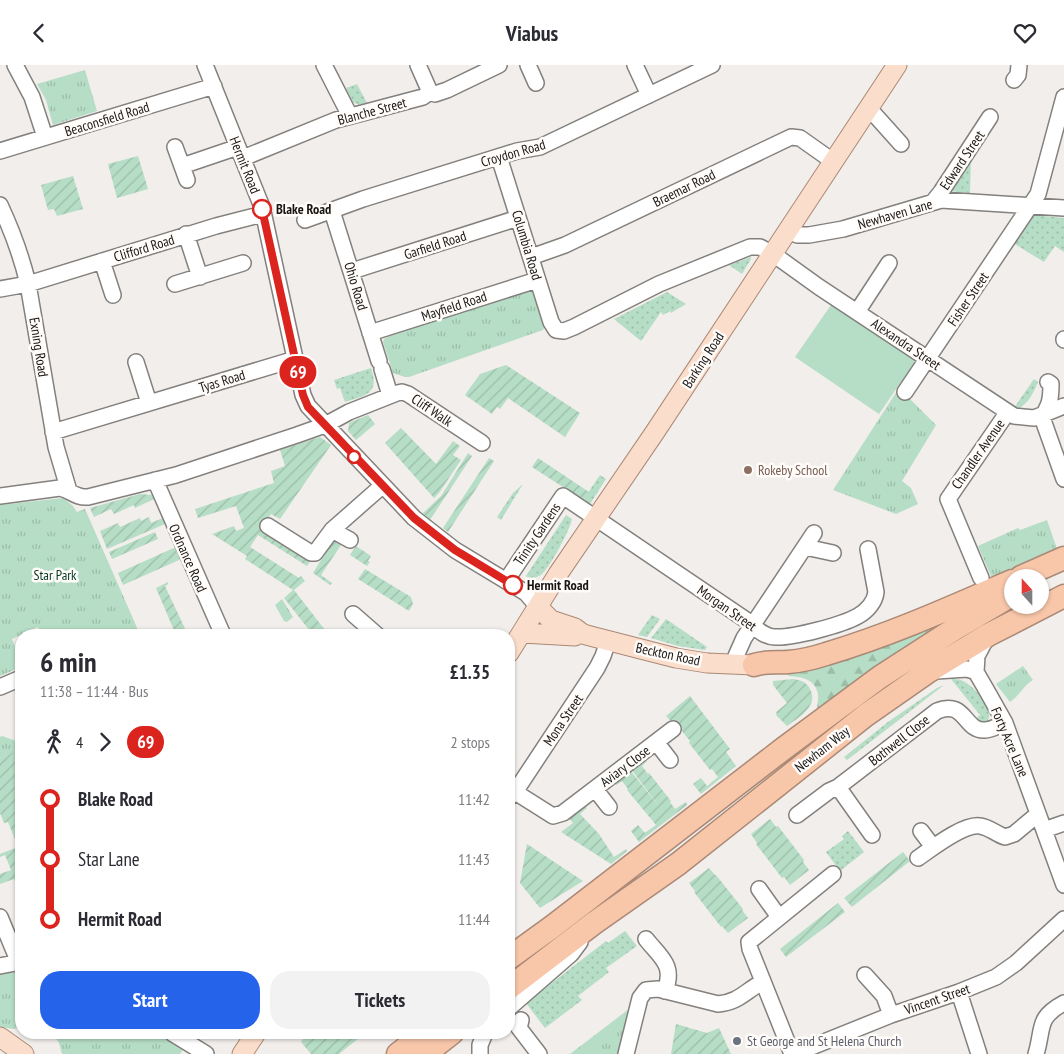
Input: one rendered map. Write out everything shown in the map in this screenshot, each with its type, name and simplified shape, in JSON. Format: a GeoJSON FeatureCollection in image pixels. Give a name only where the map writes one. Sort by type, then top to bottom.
{"type":"FeatureCollection","features":[{"type":"Feature","properties":{"kind":"highway"},"geometry":{"type":"LineString","coordinates":[[1039,569],[1064,558]]}},
{"type":"Feature","properties":{"kind":"highway"},"geometry":{"type":"LineString","coordinates":[[1049,578],[1064,570]]}},
{"type":"Feature","properties":{"kind":"highway"},"geometry":{"type":"LineString","coordinates":[[745,665],[810,659],[894,632],[1004,584]]}},
{"type":"Feature","properties":{"kind":"highway","name":"Newham Way"},"geometry":{"type":"LineString","coordinates":[[515,984],[594,923],[678,864],[859,721],[929,671],[988,635],[1064,596]]}},
{"type":"Feature","properties":{"kind":"highway","name":"Newham Way"},"geometry":{"type":"LineString","coordinates":[[515,954],[880,677],[1004,600]]}},
{"type":"Feature","properties":{"kind":"highway","name":"Newham Way"},"geometry":{"type":"LineString","coordinates":[[515,973],[560,939],[594,923]]}},
{"type":"Feature","properties":{"kind":"highway","name":"Newham Way"},"geometry":{"type":"LineString","coordinates":[[515,961],[552,927]]}},
{"type":"Feature","properties":{"kind":"highway"},"geometry":{"type":"LineString","coordinates":[[382,1054],[401,1039]]}},
{"type":"Feature","properties":{"kind":"highway"},"geometry":{"type":"LineString","coordinates":[[398,1054],[417,1039]]}},
{"type":"Feature","properties":{"kind":"highway"},"geometry":{"type":"LineString","coordinates":[[409,1054],[428,1039]]}},
{"type":"Feature","properties":{"kind":"highway"},"geometry":{"type":"LineString","coordinates":[[425,1054],[444,1039]]}},
{"type":"Feature","properties":{"kind":"main road","name":"Barking Road"},"geometry":{"type":"LineString","coordinates":[[515,644],[558,574],[897,65]]}},
{"type":"Feature","properties":{"kind":"main road","name":"Beckton Road"},"geometry":{"type":"LineString","coordinates":[[538,607],[551,620],[575,628],[583,634],[676,658],[745,665]]}},
{"type":"Feature","properties":{"kind":"main road","name":"Beckton Road"},"geometry":{"type":"LineString","coordinates":[[522,633],[574,636],[583,634]]}},
{"type":"Feature","properties":{"kind":"main road"},"geometry":{"type":"LineString","coordinates":[[0,1037],[24,1054]]}},
{"type":"Feature","properties":{"kind":"main road"},"geometry":{"type":"LineString","coordinates":[[242,1054],[252,1039]]}},
{"type":"Feature","properties":{"kind":"street"},"geometry":{"type":"LineString","coordinates":[[15,65],[32,97],[46,137]]}},
{"type":"Feature","properties":{"kind":"street","name":"Hermit Road"},"geometry":{"type":"LineString","coordinates":[[205,65],[264,214],[295,359],[308,407],[420,523],[455,550],[526,593],[538,607]]}},
{"type":"Feature","properties":{"kind":"street"},"geometry":{"type":"LineString","coordinates":[[324,65],[350,117]]}},
{"type":"Feature","properties":{"kind":"street"},"geometry":{"type":"LineString","coordinates":[[418,65],[430,92]]}},
{"type":"Feature","properties":{"kind":"street","name":"Blanche Street"},"geometry":{"type":"LineString","coordinates":[[240,152],[336,120],[423,97],[430,92],[435,94],[447,90],[499,65]]}},
{"type":"Feature","properties":{"kind":"street"},"geometry":{"type":"LineString","coordinates":[[528,65],[536,83]]}},
{"type":"Feature","properties":{"kind":"street"},"geometry":{"type":"LineString","coordinates":[[635,65],[649,95]]}},
{"type":"Feature","properties":{"kind":"street","name":"Croydon Road"},"geometry":{"type":"LineString","coordinates":[[305,220],[517,151],[540,147],[712,65]]}},
{"type":"Feature","properties":{"kind":"street"},"geometry":{"type":"LineString","coordinates":[[1014,80],[1018,75],[1019,65]]}},
{"type":"Feature","properties":{"kind":"street","name":"Beaconsfield Road"},"geometry":{"type":"LineString","coordinates":[[0,151],[214,86]]}},
{"type":"Feature","properties":{"kind":"street","name":"Fisher Street"},"geometry":{"type":"LineString","coordinates":[[905,392],[1038,194],[1064,97]]}},
{"type":"Feature","properties":{"kind":"street"},"geometry":{"type":"LineString","coordinates":[[867,110],[875,115],[901,144]]}},
{"type":"Feature","properties":{"kind":"street","name":"Edward Street"},"geometry":{"type":"LineString","coordinates":[[932,202],[942,192],[990,117]]}},
{"type":"Feature","properties":{"kind":"street","name":"Braemar Road"},"geometry":{"type":"LineString","coordinates":[[531,257],[565,245],[791,137],[800,138],[834,161]]}},
{"type":"Feature","properties":{"kind":"street"},"geometry":{"type":"LineString","coordinates":[[175,147],[185,173],[240,152]]}},
{"type":"Feature","properties":{"kind":"street","name":"Columbia Road"},"geometry":{"type":"LineString","coordinates":[[499,157],[552,326],[559,331],[574,327],[659,284],[750,247],[760,247],[773,253]]}},
{"type":"Feature","properties":{"kind":"street","name":"Newhaven Lane"},"geometry":{"type":"LineString","coordinates":[[788,230],[797,235],[809,235],[843,229],[941,200],[1064,208]]}},
{"type":"Feature","properties":{"kind":"street","name":"Exning Road"},"geometry":{"type":"LineString","coordinates":[[0,205],[20,249],[28,284],[56,447],[69,491]]}},
{"type":"Feature","properties":{"kind":"street","name":"Ohio Road"},"geometry":{"type":"LineString","coordinates":[[332,211],[390,395]]}},
{"type":"Feature","properties":{"kind":"street","name":"Clifford Road"},"geometry":{"type":"LineString","coordinates":[[0,289],[28,284],[186,234],[264,214]]}},
{"type":"Feature","properties":{"kind":"street","name":"Garfield Road"},"geometry":{"type":"LineString","coordinates":[[352,271],[518,218]]}},
{"type":"Feature","properties":{"kind":"street","name":"Clifford Road"},"geometry":{"type":"LineString","coordinates":[[186,234],[200,277]]}},
{"type":"Feature","properties":{"kind":"street","name":"Alexandra Street"},"geometry":{"type":"LineString","coordinates":[[773,253],[820,287],[1007,413],[1019,418],[1034,418],[1064,406]]}},
{"type":"Feature","properties":{"kind":"street","name":"Clifford Road"},"geometry":{"type":"LineString","coordinates":[[102,261],[113,295]]}},
{"type":"Feature","properties":{"kind":"street"},"geometry":{"type":"LineString","coordinates":[[175,284],[244,263]]}},
{"type":"Feature","properties":{"kind":"street"},"geometry":{"type":"LineString","coordinates":[[857,312],[889,263]]}},
{"type":"Feature","properties":{"kind":"street","name":"Mayfield Road"},"geometry":{"type":"LineString","coordinates":[[370,333],[537,280]]}},
{"type":"Feature","properties":{"kind":"street","name":"Tyas Road"},"geometry":{"type":"LineString","coordinates":[[53,432],[295,359]]}},
{"type":"Feature","properties":{"kind":"street"},"geometry":{"type":"LineString","coordinates":[[136,361],[149,403]]}},
{"type":"Feature","properties":{"kind":"street"},"geometry":{"type":"LineString","coordinates":[[1048,381],[1052,385],[1049,404],[1043,414],[1043,420],[1064,477]]}},
{"type":"Feature","properties":{"kind":"street","name":"Cliff Walk"},"geometry":{"type":"LineString","coordinates":[[0,497],[64,489],[80,498],[155,480],[325,425],[348,412],[402,392],[408,394],[482,443]]}},
{"type":"Feature","properties":{"kind":"street","name":"Chandler Avenue"},"geometry":{"type":"LineString","coordinates":[[981,578],[948,499],[1007,413]]}},
{"type":"Feature","properties":{"kind":"street","name":"Ordnance Road"},"geometry":{"type":"LineString","coordinates":[[155,480],[220,629]]}},
{"type":"Feature","properties":{"kind":"street"},"geometry":{"type":"LineString","coordinates":[[268,526],[311,553],[315,553],[320,549],[332,530],[382,485]]}},
{"type":"Feature","properties":{"kind":"street","name":"Trinity Gardens"},"geometry":{"type":"LineString","coordinates":[[506,581],[563,495],[596,519]]}},
{"type":"Feature","properties":{"kind":"street","name":"Morgan Street"},"geometry":{"type":"LineString","coordinates":[[596,519],[753,625],[763,634],[773,637],[790,636],[812,631],[859,616],[876,599],[868,549]]}},
{"type":"Feature","properties":{"kind":"street"},"geometry":{"type":"LineString","coordinates":[[332,530],[350,541]]}},
{"type":"Feature","properties":{"kind":"street"},"geometry":{"type":"LineString","coordinates":[[745,665],[739,650],[753,625],[814,533]]}},
{"type":"Feature","properties":{"kind":"street"},"geometry":{"type":"LineString","coordinates":[[805,547],[833,553]]}},
{"type":"Feature","properties":{"kind":"street"},"geometry":{"type":"LineString","coordinates":[[353,614],[370,629]]}},
{"type":"Feature","properties":{"kind":"street"},"geometry":{"type":"LineString","coordinates":[[929,671],[944,671],[957,668],[976,672],[977,656],[988,635]]}},
{"type":"Feature","properties":{"kind":"street","name":"Mona Street"},"geometry":{"type":"LineString","coordinates":[[515,791],[597,668],[608,641]]}},
{"type":"Feature","properties":{"kind":"street","name":"Forty Acre Lane"},"geometry":{"type":"LineString","coordinates":[[976,672],[1005,723],[1064,885]]}},
{"type":"Feature","properties":{"kind":"street"},"geometry":{"type":"LineString","coordinates":[[0,687],[15,681]]}},
{"type":"Feature","properties":{"kind":"street","name":"Bothwell Close"},"geometry":{"type":"LineString","coordinates":[[797,815],[829,791],[838,787],[937,711],[950,707],[960,712],[974,727],[980,730],[1005,723]]}},
{"type":"Feature","properties":{"kind":"street","name":"Aviary Close"},"geometry":{"type":"LineString","coordinates":[[515,797],[553,816],[563,813],[674,729]]}},
{"type":"Feature","properties":{"kind":"street","name":"Aviary Close"},"geometry":{"type":"LineString","coordinates":[[656,742],[670,760]]}},
{"type":"Feature","properties":{"kind":"street"},"geometry":{"type":"LineString","coordinates":[[838,787],[872,835]]}},
{"type":"Feature","properties":{"kind":"street","name":"Aviary Close"},"geometry":{"type":"LineString","coordinates":[[595,789],[608,807]]}},
{"type":"Feature","properties":{"kind":"street"},"geometry":{"type":"LineString","coordinates":[[918,858],[974,825],[986,827],[1005,837],[1010,836],[1038,814]]}},
{"type":"Feature","properties":{"kind":"street"},"geometry":{"type":"LineString","coordinates":[[1044,830],[1064,823]]}},
{"type":"Feature","properties":{"kind":"street"},"geometry":{"type":"LineString","coordinates":[[921,831],[934,847]]}},
{"type":"Feature","properties":{"kind":"street"},"geometry":{"type":"LineString","coordinates":[[793,1054],[750,949],[749,942],[832,874]]}},
{"type":"Feature","properties":{"kind":"street"},"geometry":{"type":"LineString","coordinates":[[759,889],[779,917]]}},
{"type":"Feature","properties":{"kind":"street"},"geometry":{"type":"LineString","coordinates":[[0,917],[15,951]]}},
{"type":"Feature","properties":{"kind":"street","name":"Vincent Street"},"geometry":{"type":"LineString","coordinates":[[793,1054],[891,1015],[996,977],[1016,963],[1064,919]]}},
{"type":"Feature","properties":{"kind":"street","name":"Newham Way"},"geometry":{"type":"LineString","coordinates":[[515,1003],[571,954],[594,923]]}},
{"type":"Feature","properties":{"kind":"street"},"geometry":{"type":"LineString","coordinates":[[646,939],[668,967],[669,980],[665,991]]}},
{"type":"Feature","properties":{"kind":"street"},"geometry":{"type":"LineString","coordinates":[[0,966],[15,963]]}},
{"type":"Feature","properties":{"kind":"street"},"geometry":{"type":"LineString","coordinates":[[865,975],[884,997],[891,1015]]}},
{"type":"Feature","properties":{"kind":"street"},"geometry":{"type":"LineString","coordinates":[[626,1054],[642,994],[646,990],[652,988],[711,1003],[728,1003],[748,993],[756,985],[763,982]]}},
{"type":"Feature","properties":{"kind":"street"},"geometry":{"type":"LineString","coordinates":[[958,992],[978,1054]]}},
{"type":"Feature","properties":{"kind":"street"},"geometry":{"type":"LineString","coordinates":[[1036,1054],[1041,1026],[1053,1009],[1064,1003]]}},
{"type":"Feature","properties":{"kind":"street"},"geometry":{"type":"LineString","coordinates":[[520,1024],[537,1053]]}},
{"type":"Feature","properties":{"kind":"street"},"geometry":{"type":"LineString","coordinates":[[182,1039],[206,1054]]}},
{"type":"Feature","properties":{"kind":"street"},"geometry":{"type":"LineString","coordinates":[[480,1054],[482,1039]]}},
{"type":"Feature","properties":{"kind":"green space"},"geometry":{"type":"Polygon","coordinates":[[[85,70],[97,111],[53,125],[46,100],[37,84],[85,70]]]}},
{"type":"Feature","properties":{"kind":"green space"},"geometry":{"type":"Polygon","coordinates":[[[357,84],[367,103],[359,105],[353,102],[346,88],[357,84]]]}},
{"type":"Feature","properties":{"kind":"green space"},"geometry":{"type":"Polygon","coordinates":[[[138,156],[148,189],[117,198],[108,164],[138,156]]]}},
{"type":"Feature","properties":{"kind":"green space"},"geometry":{"type":"Polygon","coordinates":[[[971,157],[970,193],[949,191],[971,157]]]}},
{"type":"Feature","properties":{"kind":"green space"},"geometry":{"type":"Polygon","coordinates":[[[73,176],[83,209],[57,216],[54,209],[48,210],[41,185],[73,176]]]}},
{"type":"Feature","properties":{"kind":"green space"},"geometry":{"type":"Polygon","coordinates":[[[1033,215],[1064,218],[1064,252],[1055,246],[1044,262],[1013,243],[1033,215]]]}},
{"type":"Feature","properties":{"kind":"green space"},"geometry":{"type":"Polygon","coordinates":[[[751,257],[742,274],[729,265],[751,257]]]}},
{"type":"Feature","properties":{"kind":"green space"},"geometry":{"type":"Polygon","coordinates":[[[530,290],[532,291],[544,328],[543,330],[409,377],[393,373],[383,342],[384,339],[392,334],[530,290]]]}},
{"type":"Feature","properties":{"kind":"green space"},"geometry":{"type":"Polygon","coordinates":[[[667,292],[686,304],[671,313],[670,311],[663,315],[661,312],[641,341],[614,319],[667,292]]]}},
{"type":"Feature","properties":{"kind":"green space"},"geometry":{"type":"Polygon","coordinates":[[[833,302],[916,360],[879,414],[795,357],[833,302]]]}},
{"type":"Feature","properties":{"kind":"green space"},"geometry":{"type":"Polygon","coordinates":[[[506,365],[580,413],[565,437],[508,398],[500,409],[497,407],[492,414],[465,395],[480,374],[506,365]]]}},
{"type":"Feature","properties":{"kind":"green space"},"geometry":{"type":"Polygon","coordinates":[[[371,368],[374,383],[369,392],[345,402],[340,388],[337,389],[334,380],[371,368]]]}},
{"type":"Feature","properties":{"kind":"green space"},"geometry":{"type":"Polygon","coordinates":[[[1034,379],[1038,382],[1035,390],[1022,407],[1014,408],[1034,379]]]}},
{"type":"Feature","properties":{"kind":"green space"},"geometry":{"type":"Polygon","coordinates":[[[897,391],[910,399],[936,425],[902,481],[911,488],[918,504],[896,514],[833,490],[897,391]]]}},
{"type":"Feature","properties":{"kind":"green space"},"geometry":{"type":"Polygon","coordinates":[[[368,415],[375,424],[356,440],[348,431],[349,423],[368,415]]]}},
{"type":"Feature","properties":{"kind":"green space"},"geometry":{"type":"Polygon","coordinates":[[[401,428],[436,464],[453,441],[460,446],[453,455],[461,460],[434,498],[385,443],[401,428]]]}},
{"type":"Feature","properties":{"kind":"green space"},"geometry":{"type":"Polygon","coordinates":[[[320,437],[331,445],[280,519],[271,514],[261,529],[311,560],[307,566],[258,535],[250,547],[299,578],[301,576],[305,581],[294,590],[324,629],[308,629],[284,598],[293,590],[245,559],[247,556],[212,534],[234,526],[236,531],[244,528],[236,506],[198,518],[195,509],[274,483],[271,471],[285,466],[280,450],[320,437]]]}},
{"type":"Feature","properties":{"kind":"green space"},"geometry":{"type":"Polygon","coordinates":[[[468,453],[472,456],[430,520],[423,513],[441,496],[468,453]]]}},
{"type":"Feature","properties":{"kind":"green space"},"geometry":{"type":"Polygon","coordinates":[[[489,458],[494,461],[448,532],[443,528],[489,458]]]}},
{"type":"Feature","properties":{"kind":"green space"},"geometry":{"type":"Polygon","coordinates":[[[538,458],[589,492],[583,500],[532,467],[538,458]]]}},
{"type":"Feature","properties":{"kind":"green space"},"geometry":{"type":"Polygon","coordinates":[[[600,475],[606,479],[590,504],[583,500],[600,475]]]}},
{"type":"Feature","properties":{"kind":"green space"},"geometry":{"type":"Polygon","coordinates":[[[523,484],[501,520],[497,517],[513,493],[523,484]]]}},
{"type":"Feature","properties":{"kind":"green space"},"geometry":{"type":"Polygon","coordinates":[[[140,494],[152,495],[154,499],[135,508],[134,505],[114,514],[111,509],[94,517],[90,508],[140,494]]]}},
{"type":"Feature","properties":{"kind":"green space","name":"Star Park"},"geometry":{"type":"Polygon","coordinates":[[[63,498],[77,512],[85,509],[138,629],[39,629],[38,627],[34,629],[15,629],[15,638],[12,639],[15,647],[15,670],[0,676],[0,505],[63,498]]]}},
{"type":"Feature","properties":{"kind":"green space"},"geometry":{"type":"Polygon","coordinates":[[[566,515],[572,519],[559,548],[541,575],[530,579],[526,576],[566,515]]]}},
{"type":"Feature","properties":{"kind":"green space"},"geometry":{"type":"Polygon","coordinates":[[[149,517],[151,523],[163,518],[165,524],[107,549],[100,531],[118,523],[120,527],[140,518],[141,521],[149,517]]]}},
{"type":"Feature","properties":{"kind":"green space"},"geometry":{"type":"Polygon","coordinates":[[[1047,520],[1057,549],[1012,569],[1004,569],[1004,572],[993,577],[991,576],[978,546],[1018,528],[1020,530],[1047,520]]]}},
{"type":"Feature","properties":{"kind":"green space"},"geometry":{"type":"Polygon","coordinates":[[[155,532],[158,539],[112,559],[109,552],[155,532]]]}},
{"type":"Feature","properties":{"kind":"green space"},"geometry":{"type":"Polygon","coordinates":[[[337,534],[345,539],[321,575],[332,583],[330,585],[313,573],[337,534]]]}},
{"type":"Feature","properties":{"kind":"green space"},"geometry":{"type":"Polygon","coordinates":[[[356,546],[371,556],[367,566],[350,555],[356,546]]]}},
{"type":"Feature","properties":{"kind":"green space"},"geometry":{"type":"Polygon","coordinates":[[[176,547],[181,558],[179,560],[123,585],[118,573],[176,547]]]}},
{"type":"Feature","properties":{"kind":"green space"},"geometry":{"type":"Polygon","coordinates":[[[365,569],[411,597],[413,604],[409,611],[358,579],[365,569]]]}},
{"type":"Feature","properties":{"kind":"green space"},"geometry":{"type":"Polygon","coordinates":[[[168,582],[165,586],[185,629],[173,629],[156,588],[168,582]]]}},
{"type":"Feature","properties":{"kind":"green space"},"geometry":{"type":"Polygon","coordinates":[[[282,599],[293,617],[287,622],[284,621],[275,605],[282,599]]]}},
{"type":"Feature","properties":{"kind":"green space"},"geometry":{"type":"Polygon","coordinates":[[[965,609],[872,670],[818,710],[818,694],[814,685],[803,678],[789,676],[786,671],[965,609]]]}},
{"type":"Feature","properties":{"kind":"green space"},"geometry":{"type":"Polygon","coordinates":[[[652,615],[660,619],[647,637],[638,635],[652,615]]]}},
{"type":"Feature","properties":{"kind":"green space"},"geometry":{"type":"Polygon","coordinates":[[[666,619],[707,647],[705,650],[678,646],[651,638],[666,619]]]}},
{"type":"Feature","properties":{"kind":"green space"},"geometry":{"type":"Polygon","coordinates":[[[1023,666],[1033,680],[1010,702],[996,684],[1023,666]]]}},
{"type":"Feature","properties":{"kind":"green space"},"geometry":{"type":"Polygon","coordinates":[[[793,679],[807,685],[812,695],[812,701],[802,715],[787,726],[776,715],[776,712],[787,703],[773,685],[773,681],[793,679]]]}},
{"type":"Feature","properties":{"kind":"green space"},"geometry":{"type":"Polygon","coordinates":[[[951,679],[963,681],[978,693],[989,711],[987,722],[979,723],[975,719],[980,715],[951,679]]]}},
{"type":"Feature","properties":{"kind":"green space"},"geometry":{"type":"Polygon","coordinates":[[[944,685],[847,760],[844,757],[888,722],[944,685]]]}},
{"type":"Feature","properties":{"kind":"green space"},"geometry":{"type":"Polygon","coordinates":[[[690,696],[730,749],[726,752],[736,766],[701,794],[693,784],[701,778],[707,786],[718,777],[712,769],[710,770],[673,720],[671,721],[666,716],[690,696]]]}},
{"type":"Feature","properties":{"kind":"green space"},"geometry":{"type":"Polygon","coordinates":[[[0,737],[15,741],[15,752],[0,758],[0,737]]]}},
{"type":"Feature","properties":{"kind":"green space"},"geometry":{"type":"Polygon","coordinates":[[[15,752],[15,839],[8,822],[4,823],[0,813],[0,758],[15,752]]]}},
{"type":"Feature","properties":{"kind":"green space"},"geometry":{"type":"Polygon","coordinates":[[[645,758],[647,761],[642,766],[671,801],[675,809],[686,802],[687,805],[639,842],[631,831],[638,825],[645,833],[656,825],[627,790],[622,781],[616,785],[614,782],[630,770],[661,809],[631,769],[645,758]]]}},
{"type":"Feature","properties":{"kind":"green space"},"geometry":{"type":"Polygon","coordinates":[[[584,805],[587,808],[580,814],[599,834],[614,857],[626,849],[627,851],[611,864],[561,832],[573,823],[568,817],[584,805]]]}},
{"type":"Feature","properties":{"kind":"green space"},"geometry":{"type":"Polygon","coordinates":[[[770,819],[776,827],[778,826],[804,860],[803,862],[809,870],[790,885],[784,877],[782,878],[756,844],[751,834],[770,819]]]}},
{"type":"Feature","properties":{"kind":"green space"},"geometry":{"type":"Polygon","coordinates":[[[848,831],[864,852],[840,871],[826,852],[844,839],[842,836],[848,831]]]}},
{"type":"Feature","properties":{"kind":"green space"},"geometry":{"type":"Polygon","coordinates":[[[527,844],[583,881],[540,908],[520,883],[527,844]]]}},
{"type":"Feature","properties":{"kind":"green space"},"geometry":{"type":"Polygon","coordinates":[[[15,848],[15,881],[14,879],[0,884],[0,874],[11,870],[5,855],[0,857],[0,854],[15,848]]]}},
{"type":"Feature","properties":{"kind":"green space"},"geometry":{"type":"Polygon","coordinates":[[[903,852],[910,861],[852,907],[844,898],[903,852]]]}},
{"type":"Feature","properties":{"kind":"green space"},"geometry":{"type":"Polygon","coordinates":[[[709,868],[743,909],[748,918],[728,933],[721,927],[689,883],[709,868]]]}},
{"type":"Feature","properties":{"kind":"green space"},"geometry":{"type":"Polygon","coordinates":[[[838,903],[845,912],[786,957],[780,949],[838,903]]]}},
{"type":"Feature","properties":{"kind":"green space"},"geometry":{"type":"Polygon","coordinates":[[[625,931],[637,946],[606,968],[609,972],[578,996],[582,1000],[545,1028],[526,1003],[606,941],[608,943],[625,931]]]}},
{"type":"Feature","properties":{"kind":"green space"},"geometry":{"type":"Polygon","coordinates":[[[15,972],[14,1029],[0,1027],[0,975],[15,972]]]}},
{"type":"Feature","properties":{"kind":"green space"},"geometry":{"type":"Polygon","coordinates":[[[629,1009],[620,1054],[570,1054],[629,1009]]]}},
{"type":"Feature","properties":{"kind":"green space"},"geometry":{"type":"Polygon","coordinates":[[[676,1024],[707,1033],[719,1028],[731,1054],[671,1054],[676,1024]]]}},
{"type":"Feature","properties":{"kind":"green space"},"geometry":{"type":"Polygon","coordinates":[[[56,1039],[167,1039],[183,1050],[180,1054],[62,1054],[56,1039]]]}},
{"type":"Feature","properties":{"kind":"green space"},"geometry":{"type":"Polygon","coordinates":[[[303,1039],[358,1039],[339,1054],[311,1054],[301,1042],[303,1039]]]}},
{"type":"Feature","properties":{"kind":"bus line","name":"69"},"geometry":{"type":"LineString","coordinates":[[262,209],[303,395],[308,407],[407,512],[455,550],[513,585]]}},
{"type":"Feature","properties":{"kind":"place","name":"Blake Road"},"geometry":{"type":"Point","coordinates":[262,209]}},
{"type":"Feature","properties":{"kind":"place","name":"Rokeby School"},"geometry":{"type":"Point","coordinates":[748,470]}},
{"type":"Feature","properties":{"kind":"place","name":"Hermit Road"},"geometry":{"type":"Point","coordinates":[513,585]}},
{"type":"Feature","properties":{"kind":"place","name":"St George and St Helena Church"},"geometry":{"type":"Point","coordinates":[737,1041]}}]}
